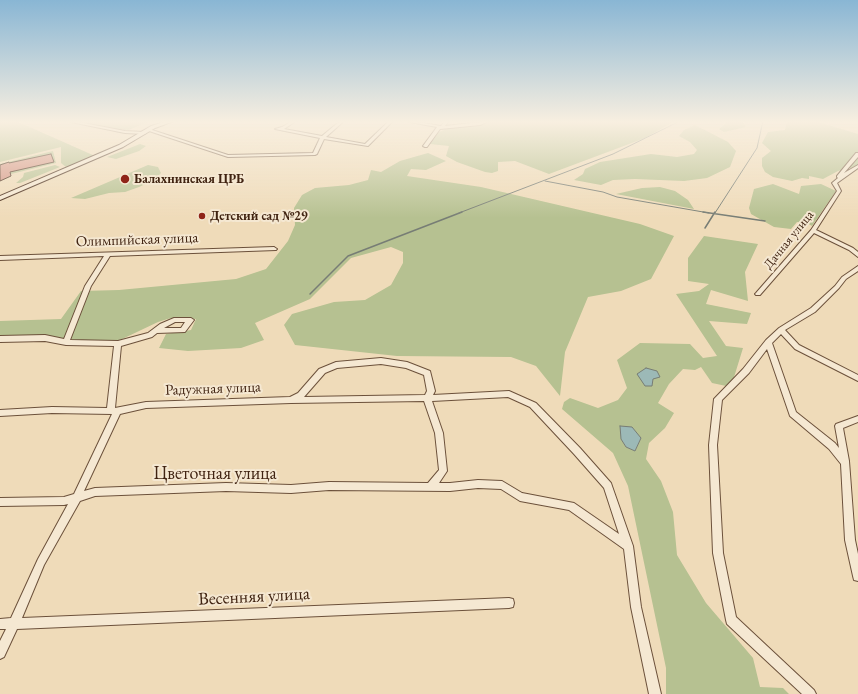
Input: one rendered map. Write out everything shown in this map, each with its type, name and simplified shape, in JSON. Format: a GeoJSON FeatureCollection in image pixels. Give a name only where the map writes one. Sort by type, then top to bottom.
{"type":"FeatureCollection","features":[{"type":"Feature","properties":{"kind":"street"},"geometry":{"type":"LineString","coordinates":[[0,198],[104,153]]}},
{"type":"Feature","properties":{"kind":"street"},"geometry":{"type":"LineString","coordinates":[[219,153],[228,156],[315,153]]}},
{"type":"Feature","properties":{"kind":"street"},"geometry":{"type":"LineString","coordinates":[[834,183],[858,154]]}},
{"type":"Feature","properties":{"kind":"street"},"geometry":{"type":"LineString","coordinates":[[834,183],[858,166]]}},
{"type":"Feature","properties":{"kind":"street","name":"Дачная улица"},"geometry":{"type":"LineString","coordinates":[[758,294],[813,231],[839,191],[834,183]]}},
{"type":"Feature","properties":{"kind":"street"},"geometry":{"type":"LineString","coordinates":[[813,231],[851,249],[858,255]]}},
{"type":"Feature","properties":{"kind":"street","name":"Олимпийская улица"},"geometry":{"type":"LineString","coordinates":[[0,258],[274,250]]}},
{"type":"Feature","properties":{"kind":"street"},"geometry":{"type":"LineString","coordinates":[[66,342],[88,286],[108,254]]}},
{"type":"Feature","properties":{"kind":"street"},"geometry":{"type":"LineString","coordinates":[[810,694],[731,620],[718,553],[713,445],[718,399],[746,371],[768,342],[781,330],[813,310],[837,287],[844,278],[858,268]]}},
{"type":"Feature","properties":{"kind":"street"},"geometry":{"type":"LineString","coordinates":[[781,330],[797,347],[858,378]]}},
{"type":"Feature","properties":{"kind":"street"},"geometry":{"type":"LineString","coordinates":[[0,339],[45,338],[66,342],[118,344],[150,335],[155,331]]}},
{"type":"Feature","properties":{"kind":"street"},"geometry":{"type":"LineString","coordinates":[[768,342],[793,414],[832,446],[845,463]]}},
{"type":"Feature","properties":{"kind":"street"},"geometry":{"type":"LineString","coordinates":[[0,652],[41,562],[77,497],[114,411],[118,344]]}},
{"type":"Feature","properties":{"kind":"street"},"geometry":{"type":"LineString","coordinates":[[291,400],[301,395],[322,371],[336,365],[381,361],[407,365],[427,373],[431,391],[427,398],[439,434],[443,471],[431,486]]}},
{"type":"Feature","properties":{"kind":"street","name":"Радужная улица"},"geometry":{"type":"LineString","coordinates":[[0,412],[52,410],[114,411],[146,405],[291,400],[427,398],[510,394],[533,405],[608,486],[628,546],[636,607],[655,694]]}},
{"type":"Feature","properties":{"kind":"street"},"geometry":{"type":"LineString","coordinates":[[858,419],[839,426],[845,463],[850,540],[858,576]]}},
{"type":"Feature","properties":{"kind":"street","name":"Цветочная улица"},"geometry":{"type":"LineString","coordinates":[[0,502],[64,501],[95,492],[226,487],[291,489],[329,486],[450,487],[478,484],[502,485],[520,497],[571,506],[628,546]]}},
{"type":"Feature","properties":{"kind":"street","name":"Весенняя улица"},"geometry":{"type":"LineString","coordinates":[[0,624],[509,603]]}},
{"type":"Feature","properties":{"kind":"green space"},"geometry":{"type":"Polygon","coordinates":[[[0,153],[35,153],[0,162],[0,153]]]}},
{"type":"Feature","properties":{"kind":"green space"},"geometry":{"type":"Polygon","coordinates":[[[43,153],[54,153],[56,163],[11,174],[0,180],[0,164],[43,153]]]}},
{"type":"Feature","properties":{"kind":"green space"},"geometry":{"type":"Polygon","coordinates":[[[61,153],[89,153],[95,156],[66,167],[61,163],[61,153]]]}},
{"type":"Feature","properties":{"kind":"green space"},"geometry":{"type":"Polygon","coordinates":[[[116,153],[132,153],[116,159],[107,157],[116,153]]]}},
{"type":"Feature","properties":{"kind":"green space"},"geometry":{"type":"Polygon","coordinates":[[[429,153],[446,161],[426,170],[411,169],[407,176],[481,187],[640,224],[674,236],[651,279],[621,291],[588,297],[565,352],[560,396],[536,366],[511,357],[397,356],[295,345],[284,325],[292,314],[334,302],[365,300],[391,285],[403,263],[403,252],[391,247],[351,258],[310,299],[255,323],[264,340],[241,348],[188,351],[159,348],[166,334],[191,330],[196,319],[171,318],[158,322],[118,341],[0,342],[0,321],[61,319],[81,291],[119,290],[236,279],[266,269],[288,241],[295,225],[294,208],[302,195],[315,188],[349,185],[368,180],[371,170],[381,172],[400,161],[429,153]]]}},
{"type":"Feature","properties":{"kind":"green space"},"geometry":{"type":"Polygon","coordinates":[[[447,153],[604,153],[549,174],[515,161],[498,162],[498,171],[492,173],[485,172],[457,162],[446,156],[447,153]]]}},
{"type":"Feature","properties":{"kind":"green space"},"geometry":{"type":"Polygon","coordinates":[[[735,153],[730,167],[707,178],[684,181],[635,179],[613,180],[601,185],[574,180],[583,174],[585,169],[600,162],[651,154],[677,157],[694,154],[735,153]]]}},
{"type":"Feature","properties":{"kind":"green space"},"geometry":{"type":"Polygon","coordinates":[[[768,153],[858,153],[858,157],[854,157],[858,159],[858,169],[849,168],[838,171],[823,179],[809,176],[809,179],[802,178],[792,181],[773,177],[765,172],[762,166],[762,158],[768,153]]]}},
{"type":"Feature","properties":{"kind":"green space"},"geometry":{"type":"Polygon","coordinates":[[[55,165],[60,167],[20,183],[16,183],[23,177],[24,173],[55,165]]]}},
{"type":"Feature","properties":{"kind":"green space"},"geometry":{"type":"Polygon","coordinates":[[[148,165],[158,167],[161,173],[154,180],[139,187],[125,192],[109,193],[85,199],[71,198],[148,165]]]}},
{"type":"Feature","properties":{"kind":"green space"},"geometry":{"type":"Polygon","coordinates":[[[773,184],[799,194],[801,186],[821,184],[836,191],[812,226],[807,223],[797,222],[791,229],[774,227],[751,214],[749,208],[754,189],[773,184]]]}},
{"type":"Feature","properties":{"kind":"green space"},"geometry":{"type":"Polygon","coordinates":[[[660,187],[675,191],[688,200],[694,209],[616,194],[642,188],[660,187]]]}},
{"type":"Feature","properties":{"kind":"green space"},"geometry":{"type":"Polygon","coordinates":[[[704,236],[758,244],[745,272],[748,301],[711,290],[706,304],[751,313],[747,324],[709,321],[726,346],[743,348],[731,387],[712,383],[701,367],[695,370],[683,369],[669,384],[658,403],[674,413],[665,428],[649,443],[646,459],[661,481],[673,512],[677,555],[706,603],[753,658],[760,687],[783,688],[789,694],[666,694],[666,668],[628,486],[613,453],[562,409],[564,402],[570,398],[598,408],[618,400],[627,388],[617,360],[640,343],[690,344],[703,358],[717,356],[676,294],[699,291],[709,284],[688,281],[688,258],[704,236]],[[641,438],[621,439],[626,447],[635,451],[641,438]]]}},
{"type":"Feature","properties":{"kind":"water"},"geometry":{"type":"Polygon","coordinates":[[[646,368],[657,371],[660,377],[653,379],[652,386],[645,386],[637,374],[646,368]]]}},
{"type":"Feature","properties":{"kind":"water"},"geometry":{"type":"Polygon","coordinates":[[[620,426],[632,427],[641,438],[635,451],[626,447],[621,439],[620,426]]]}},
{"type":"Feature","properties":{"kind":"building"},"geometry":{"type":"Polygon","coordinates":[[[51,154],[54,162],[10,172],[11,176],[0,181],[0,165],[51,154]]]}},
{"type":"Feature","properties":{"kind":"waterway"},"geometry":{"type":"LineString","coordinates":[[459,213],[614,153]]}},
{"type":"Feature","properties":{"kind":"waterway"},"geometry":{"type":"LineString","coordinates":[[715,213],[754,153]]}},
{"type":"Feature","properties":{"kind":"waterway"},"geometry":{"type":"LineString","coordinates":[[545,181],[603,192],[617,197],[705,212]]}},
{"type":"Feature","properties":{"kind":"waterway"},"geometry":{"type":"LineString","coordinates":[[310,294],[348,256],[462,212]]}},
{"type":"Feature","properties":{"kind":"waterway"},"geometry":{"type":"LineString","coordinates":[[705,212],[714,214]]}},
{"type":"Feature","properties":{"kind":"waterway"},"geometry":{"type":"LineString","coordinates":[[705,212],[709,213]]}},
{"type":"Feature","properties":{"kind":"waterway"},"geometry":{"type":"LineString","coordinates":[[705,228],[714,214]]}},
{"type":"Feature","properties":{"kind":"waterway"},"geometry":{"type":"LineString","coordinates":[[714,214],[765,221]]}},
{"type":"Feature","properties":{"kind":"place","name":"Балахнинская ЦРБ"},"geometry":{"type":"Point","coordinates":[125,179]}},
{"type":"Feature","properties":{"kind":"place","name":"Детский сад №29"},"geometry":{"type":"Point","coordinates":[202,216]}}]}
